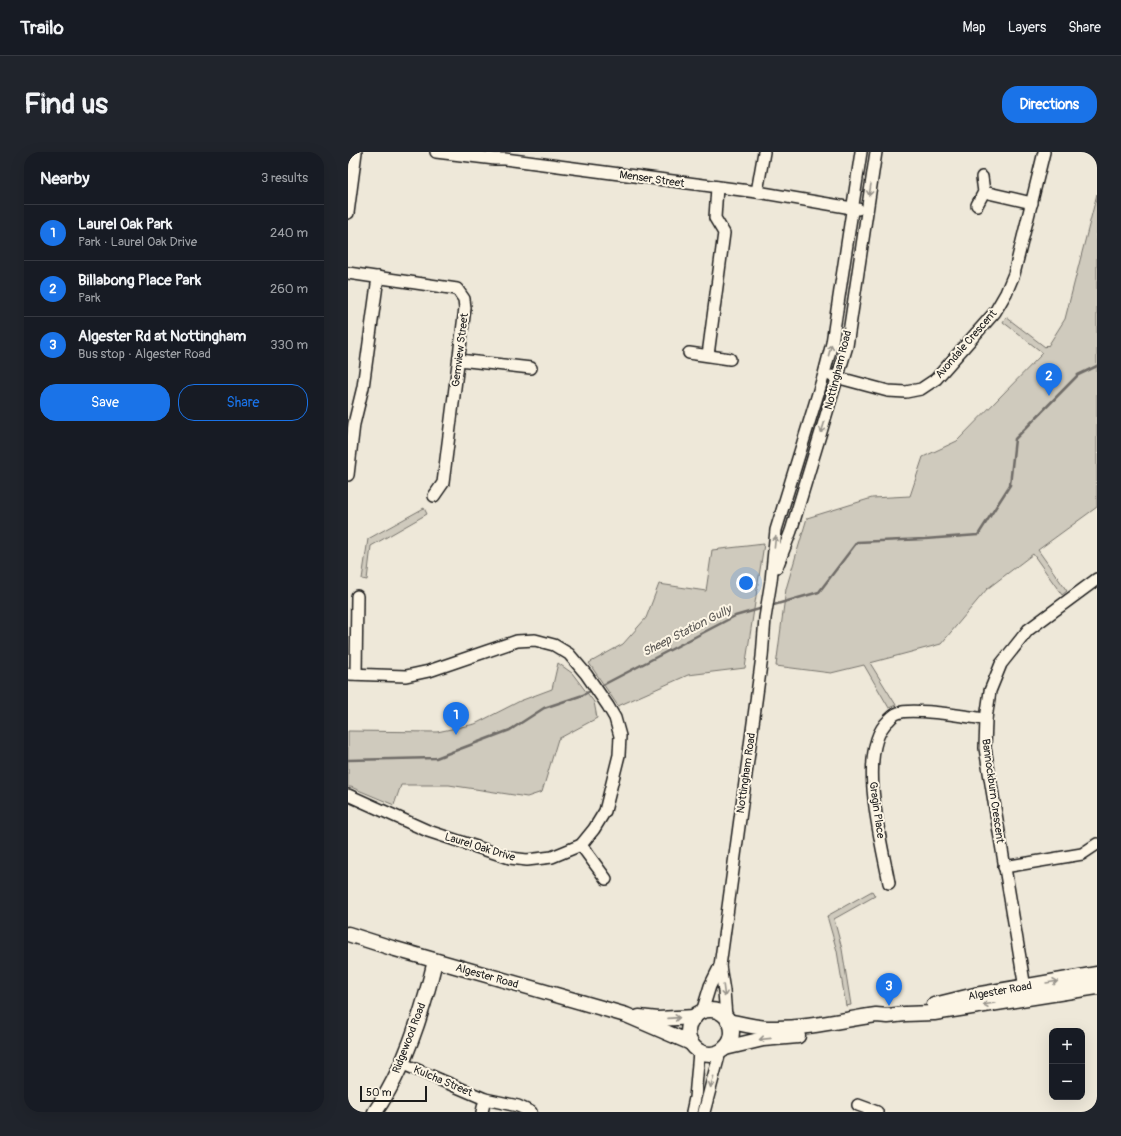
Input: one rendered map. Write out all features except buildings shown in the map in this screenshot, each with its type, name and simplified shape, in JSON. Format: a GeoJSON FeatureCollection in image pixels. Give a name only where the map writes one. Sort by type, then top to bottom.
{"type":"FeatureCollection","features":[{"type":"Feature","properties":{"kind":"main road","name":"Algester Road"},"geometry":{"type":"LineString","coordinates":[[348,934],[435,961],[626,1015],[658,1019],[698,1014]]}},
{"type":"Feature","properties":{"kind":"main road","name":"Ridgewood Road"},"geometry":{"type":"LineString","coordinates":[[375,1112],[388,1091],[401,1063],[417,1022],[435,961]]}},
{"type":"Feature","properties":{"kind":"main road","name":"Algester Road"},"geometry":{"type":"LineString","coordinates":[[1026,992],[1097,974]]}},
{"type":"Feature","properties":{"kind":"main road","name":"Algester Road"},"geometry":{"type":"LineString","coordinates":[[727,1019],[755,1027],[770,1028],[813,1025],[876,1015],[888,1016],[905,1014],[932,1005],[975,995],[1097,987]]}},
{"type":"Feature","properties":{"kind":"main road"},"geometry":{"type":"LineString","coordinates":[[714,1011],[727,1019],[732,1035],[730,1042],[723,1050],[714,1054],[706,1054],[695,1047],[688,1036],[688,1029],[691,1022],[698,1014],[714,1011]]}},
{"type":"Feature","properties":{"kind":"main road","name":"Algester Road"},"geometry":{"type":"LineString","coordinates":[[626,1015],[695,1047]]}},
{"type":"Feature","properties":{"kind":"main road","name":"Algester Road"},"geometry":{"type":"LineString","coordinates":[[723,1050],[763,1039],[815,1034],[877,1022],[888,1016]]}},
{"type":"Feature","properties":{"kind":"street"},"geometry":{"type":"LineString","coordinates":[[348,213],[356,152]]}},
{"type":"Feature","properties":{"kind":"street","name":"Menser Street"},"geometry":{"type":"LineString","coordinates":[[436,152],[495,160],[505,159],[757,192],[866,211]]}},
{"type":"Feature","properties":{"kind":"street"},"geometry":{"type":"LineString","coordinates":[[757,192],[764,152]]}},
{"type":"Feature","properties":{"kind":"street","name":"Nottingham Road"},"geometry":{"type":"LineString","coordinates":[[727,1019],[720,966],[762,657],[765,618],[771,581],[776,530],[824,374],[832,343],[861,152]]}},
{"type":"Feature","properties":{"kind":"street","name":"Nottingham Road"},"geometry":{"type":"LineString","coordinates":[[771,581],[791,531],[847,346],[876,152]]}},
{"type":"Feature","properties":{"kind":"street","name":"Avondale Crescent"},"geometry":{"type":"LineString","coordinates":[[824,374],[888,391],[906,392],[921,388],[936,378],[995,312],[1006,293],[1014,274],[1044,152]]}},
{"type":"Feature","properties":{"kind":"street"},"geometry":{"type":"LineString","coordinates":[[977,204],[984,192],[982,176]]}},
{"type":"Feature","properties":{"kind":"street"},"geometry":{"type":"LineString","coordinates":[[708,355],[724,233],[715,218],[718,187]]}},
{"type":"Feature","properties":{"kind":"street"},"geometry":{"type":"LineString","coordinates":[[984,192],[1032,203]]}},
{"type":"Feature","properties":{"kind":"street","name":"Gemview Street"},"geometry":{"type":"LineString","coordinates":[[348,273],[457,289],[464,299],[465,308],[460,360],[442,483],[434,496]]}},
{"type":"Feature","properties":{"kind":"street"},"geometry":{"type":"LineString","coordinates":[[348,475],[354,424],[363,387],[378,277]]}},
{"type":"Feature","properties":{"kind":"street"},"geometry":{"type":"LineString","coordinates":[[689,352],[730,359]]}},
{"type":"Feature","properties":{"kind":"street"},"geometry":{"type":"LineString","coordinates":[[460,360],[531,368]]}},
{"type":"Feature","properties":{"kind":"street","name":"Bannockburn Crescent"},"geometry":{"type":"LineString","coordinates":[[1026,992],[985,748],[986,719],[990,690],[1001,664],[1028,630],[1097,579]]}},
{"type":"Feature","properties":{"kind":"street"},"geometry":{"type":"LineString","coordinates":[[352,674],[357,596]]}},
{"type":"Feature","properties":{"kind":"street","name":"Laurel Oak Drive"},"geometry":{"type":"LineString","coordinates":[[348,795],[428,831],[510,858],[527,860],[552,857],[580,845],[594,829],[605,810],[619,755],[620,736],[615,718],[586,674],[569,654],[554,645],[535,640],[517,641],[429,671],[406,676],[352,674]]}},
{"type":"Feature","properties":{"kind":"street","name":"Gragin Place"},"geometry":{"type":"LineString","coordinates":[[889,883],[872,791],[872,767],[875,742],[882,726],[897,713],[911,711],[986,719]]}},
{"type":"Feature","properties":{"kind":"street"},"geometry":{"type":"LineString","coordinates":[[1004,867],[1082,854],[1097,844]]}},
{"type":"Feature","properties":{"kind":"street"},"geometry":{"type":"LineString","coordinates":[[580,845],[606,879]]}},
{"type":"Feature","properties":{"kind":"street","name":"Nottingham Road"},"geometry":{"type":"LineString","coordinates":[[698,1014],[720,966]]}},
{"type":"Feature","properties":{"kind":"street"},"geometry":{"type":"LineString","coordinates":[[692,1112],[695,1098],[695,1047]]}},
{"type":"Feature","properties":{"kind":"street"},"geometry":{"type":"LineString","coordinates":[[704,1112],[723,1050]]}},
{"type":"Feature","properties":{"kind":"street","name":"Kulcha Street"},"geometry":{"type":"LineString","coordinates":[[401,1063],[485,1099],[518,1106],[531,1112]]}},
{"type":"Feature","properties":{"kind":"street"},"geometry":{"type":"LineString","coordinates":[[482,1112],[485,1099]]}},
{"type":"Feature","properties":{"kind":"street"},"geometry":{"type":"LineString","coordinates":[[858,1105],[877,1112]]}},
{"type":"Feature","properties":{"kind":"shaded area"},"geometry":{"type":"Polygon","coordinates":[[[1097,194],[1097,507],[1038,550],[1067,591],[1062,595],[1033,554],[987,589],[941,644],[870,663],[896,705],[889,708],[864,665],[831,673],[776,666],[786,589],[807,518],[872,498],[910,496],[923,457],[957,441],[1043,353],[1003,322],[1006,317],[1045,347],[1047,345],[1048,346],[1065,319],[1097,194]]]}},
{"type":"Feature","properties":{"kind":"shaded area"},"geometry":{"type":"Polygon","coordinates":[[[424,508],[427,514],[371,546],[367,580],[362,579],[368,539],[424,508]]]}},
{"type":"Feature","properties":{"kind":"shaded area"},"geometry":{"type":"Polygon","coordinates":[[[764,544],[745,668],[688,675],[618,706],[589,663],[623,644],[646,618],[659,584],[706,591],[712,550],[764,544]]]}},
{"type":"Feature","properties":{"kind":"shaded area"},"geometry":{"type":"Polygon","coordinates":[[[558,663],[572,673],[594,702],[597,718],[558,739],[542,792],[527,797],[449,785],[401,785],[394,805],[348,787],[348,731],[437,732],[475,724],[520,701],[552,689],[558,663]]]}},
{"type":"Feature","properties":{"kind":"shaded area"},"geometry":{"type":"Polygon","coordinates":[[[872,891],[875,896],[834,919],[842,949],[851,1005],[846,1006],[837,951],[827,916],[872,891]]]}},
{"type":"Feature","properties":{"kind":"waterway","name":"Sheep Station Gully"},"geometry":{"type":"LineString","coordinates":[[770,606],[819,592],[857,542],[978,535],[1010,485],[1015,439],[1078,375],[1097,366]]}},
{"type":"Feature","properties":{"kind":"waterway","name":"Sheep Station Gully"},"geometry":{"type":"LineString","coordinates":[[599,687],[735,616],[763,608]]}},
{"type":"Feature","properties":{"kind":"waterway","name":"Sheep Station Gully"},"geometry":{"type":"LineString","coordinates":[[348,760],[436,758],[510,730],[544,708],[583,695],[592,690]]}},
{"type":"Feature","properties":{"kind":"place","name":"Billabong Place Park"},"geometry":{"type":"Point","coordinates":[1049,396]}},
{"type":"Feature","properties":{"kind":"place","name":"Laurel Oak Park"},"geometry":{"type":"Point","coordinates":[456,735]}},
{"type":"Feature","properties":{"kind":"place","name":"Algester Rd at Nottingham"},"geometry":{"type":"Point","coordinates":[889,1006]}}]}
